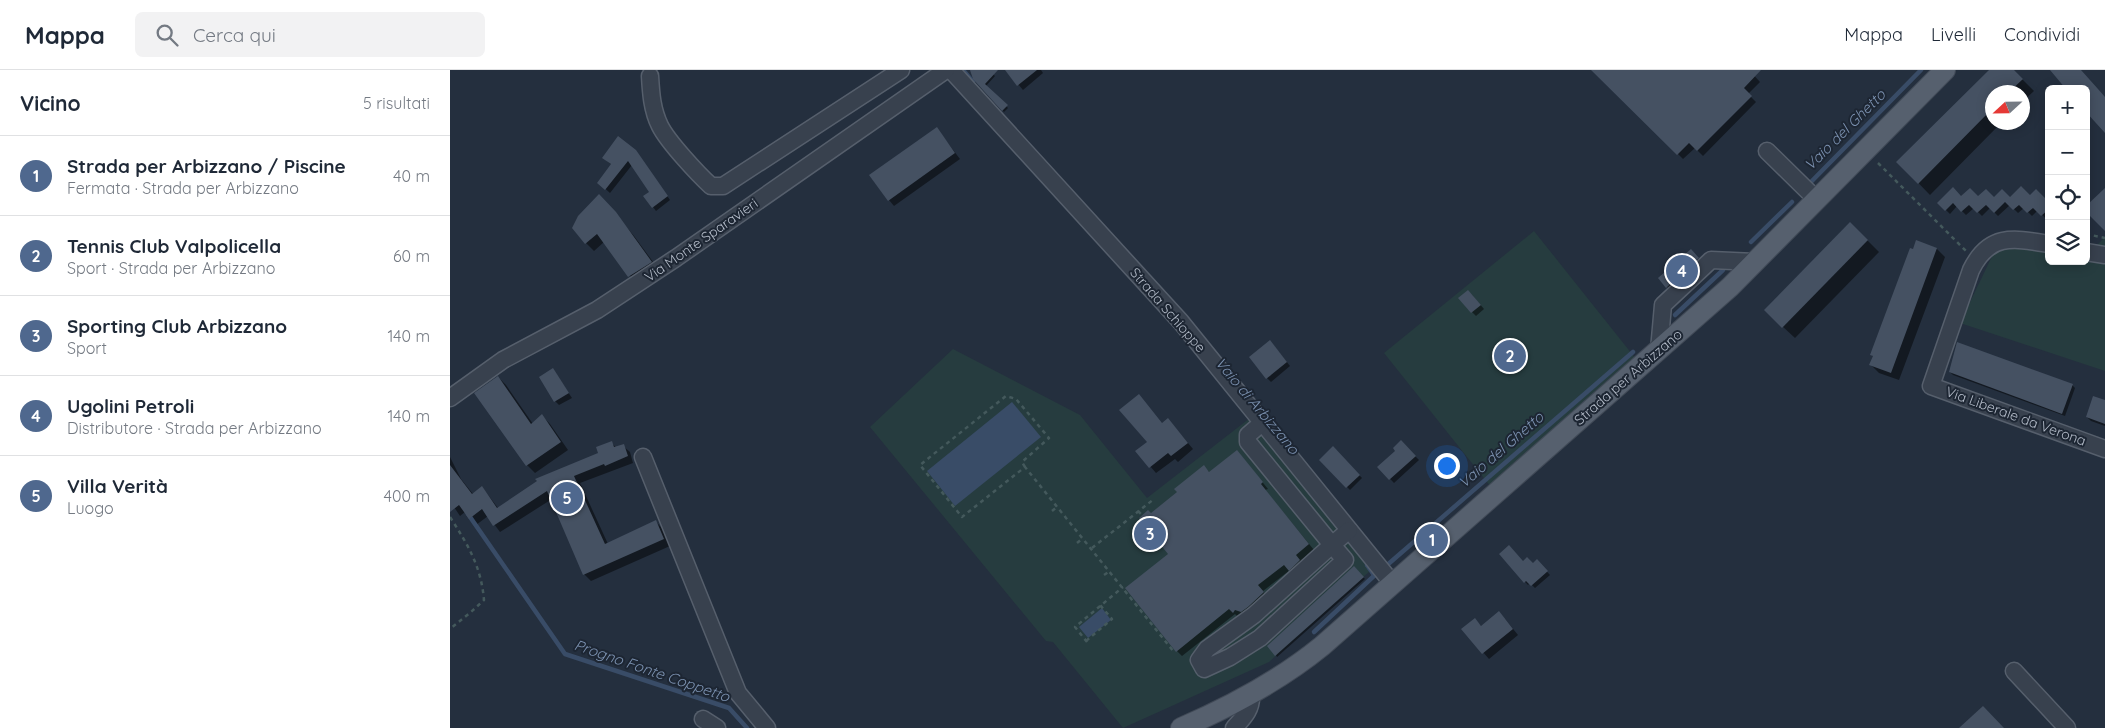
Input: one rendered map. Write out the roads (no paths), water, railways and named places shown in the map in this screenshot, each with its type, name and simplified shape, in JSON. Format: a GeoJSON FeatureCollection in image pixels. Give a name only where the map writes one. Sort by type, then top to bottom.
{"type":"FeatureCollection","features":[{"type":"Feature","properties":{"kind":"main road","name":"Strada per Arbizzano"},"geometry":{"type":"LineString","coordinates":[[1181,728],[1251,695],[1296,667],[1393,584],[1730,287],[1945,70]]}},
{"type":"Feature","properties":{"kind":"street"},"geometry":{"type":"LineString","coordinates":[[650,76],[651,101],[660,127],[699,175],[711,186],[723,186],[901,70]]}},
{"type":"Feature","properties":{"kind":"street","name":"Via Monte Sparavieri"},"geometry":{"type":"LineString","coordinates":[[450,398],[503,360],[596,310],[676,258],[945,71]]}},
{"type":"Feature","properties":{"kind":"street","name":"Strada Schioppe"},"geometry":{"type":"LineString","coordinates":[[945,71],[1181,322],[1262,422],[1342,536],[1393,584]]}},
{"type":"Feature","properties":{"kind":"street"},"geometry":{"type":"LineString","coordinates":[[1767,152],[1817,200]]}},
{"type":"Feature","properties":{"kind":"street","name":"Via Liberale da Verona"},"geometry":{"type":"LineString","coordinates":[[2045,244],[2009,240],[1991,244],[1976,260],[1931,386],[2105,448]]}},
{"type":"Feature","properties":{"kind":"street"},"geometry":{"type":"LineString","coordinates":[[2090,253],[2105,255]]}},
{"type":"Feature","properties":{"kind":"street"},"geometry":{"type":"LineString","coordinates":[[1659,350],[1663,305],[1711,260],[1755,262]]}},
{"type":"Feature","properties":{"kind":"street"},"geometry":{"type":"LineString","coordinates":[[1262,422],[1248,435],[1248,442],[1342,536],[1345,560],[1260,638],[1230,657],[1204,669],[1199,660],[1207,649],[1254,615],[1342,536]]}},
{"type":"Feature","properties":{"kind":"street"},"geometry":{"type":"LineString","coordinates":[[643,458],[738,693],[767,728]]}},
{"type":"Feature","properties":{"kind":"street"},"geometry":{"type":"LineString","coordinates":[[2014,671],[2067,728]]}},
{"type":"Feature","properties":{"kind":"street"},"geometry":{"type":"LineString","coordinates":[[1234,728],[1246,716],[1252,704],[1251,695]]}},
{"type":"Feature","properties":{"kind":"street"},"geometry":{"type":"LineString","coordinates":[[703,719],[717,728]]}},
{"type":"Feature","properties":{"kind":"water"},"geometry":{"type":"Polygon","coordinates":[[[1012,402],[1041,437],[955,506],[927,471],[1012,402]]]}},
{"type":"Feature","properties":{"kind":"water"},"geometry":{"type":"Polygon","coordinates":[[[1102,608],[1111,620],[1088,638],[1079,627],[1102,608]]]}},
{"type":"Feature","properties":{"kind":"waterway","name":"Vaio di Arbizzano"},"geometry":{"type":"LineString","coordinates":[[963,70],[973,82]]}},
{"type":"Feature","properties":{"kind":"waterway","name":"Vaio del Ghetto"},"geometry":{"type":"LineString","coordinates":[[1807,186],[1921,70]]}},
{"type":"Feature","properties":{"kind":"waterway","name":"Vaio del Ghetto"},"geometry":{"type":"LineString","coordinates":[[1751,242],[1792,202]]}},
{"type":"Feature","properties":{"kind":"waterway","name":"Vaio del Ghetto"},"geometry":{"type":"LineString","coordinates":[[1675,315],[1723,270]]}},
{"type":"Feature","properties":{"kind":"waterway","name":"Vaio del Ghetto"},"geometry":{"type":"LineString","coordinates":[[1386,566],[1633,352]]}},
{"type":"Feature","properties":{"kind":"waterway","name":"Progno Fonte Coppetto"},"geometry":{"type":"LineString","coordinates":[[468,514],[565,654],[729,708],[747,728]]}},
{"type":"Feature","properties":{"kind":"waterway","name":"Vaio di Arbizzano"},"geometry":{"type":"LineString","coordinates":[[1367,565],[1374,575]]}},
{"type":"Feature","properties":{"kind":"waterway","name":"Vaio del Ghetto"},"geometry":{"type":"LineString","coordinates":[[1314,632],[1376,574]]}},
{"type":"Feature","properties":{"kind":"place","name":"Ugolini Petroli"},"geometry":{"type":"Point","coordinates":[1682,271]}},
{"type":"Feature","properties":{"kind":"place","name":"Tennis Club Valpolicella"},"geometry":{"type":"Point","coordinates":[1510,356]}},
{"type":"Feature","properties":{"kind":"place","name":"Villa Verità"},"geometry":{"type":"Point","coordinates":[567,498]}},
{"type":"Feature","properties":{"kind":"place","name":"Sporting Club Arbizzano"},"geometry":{"type":"Point","coordinates":[1150,534]}},
{"type":"Feature","properties":{"kind":"place","name":"Strada per Arbizzano / Piscine"},"geometry":{"type":"Point","coordinates":[1432,540]}}]}
